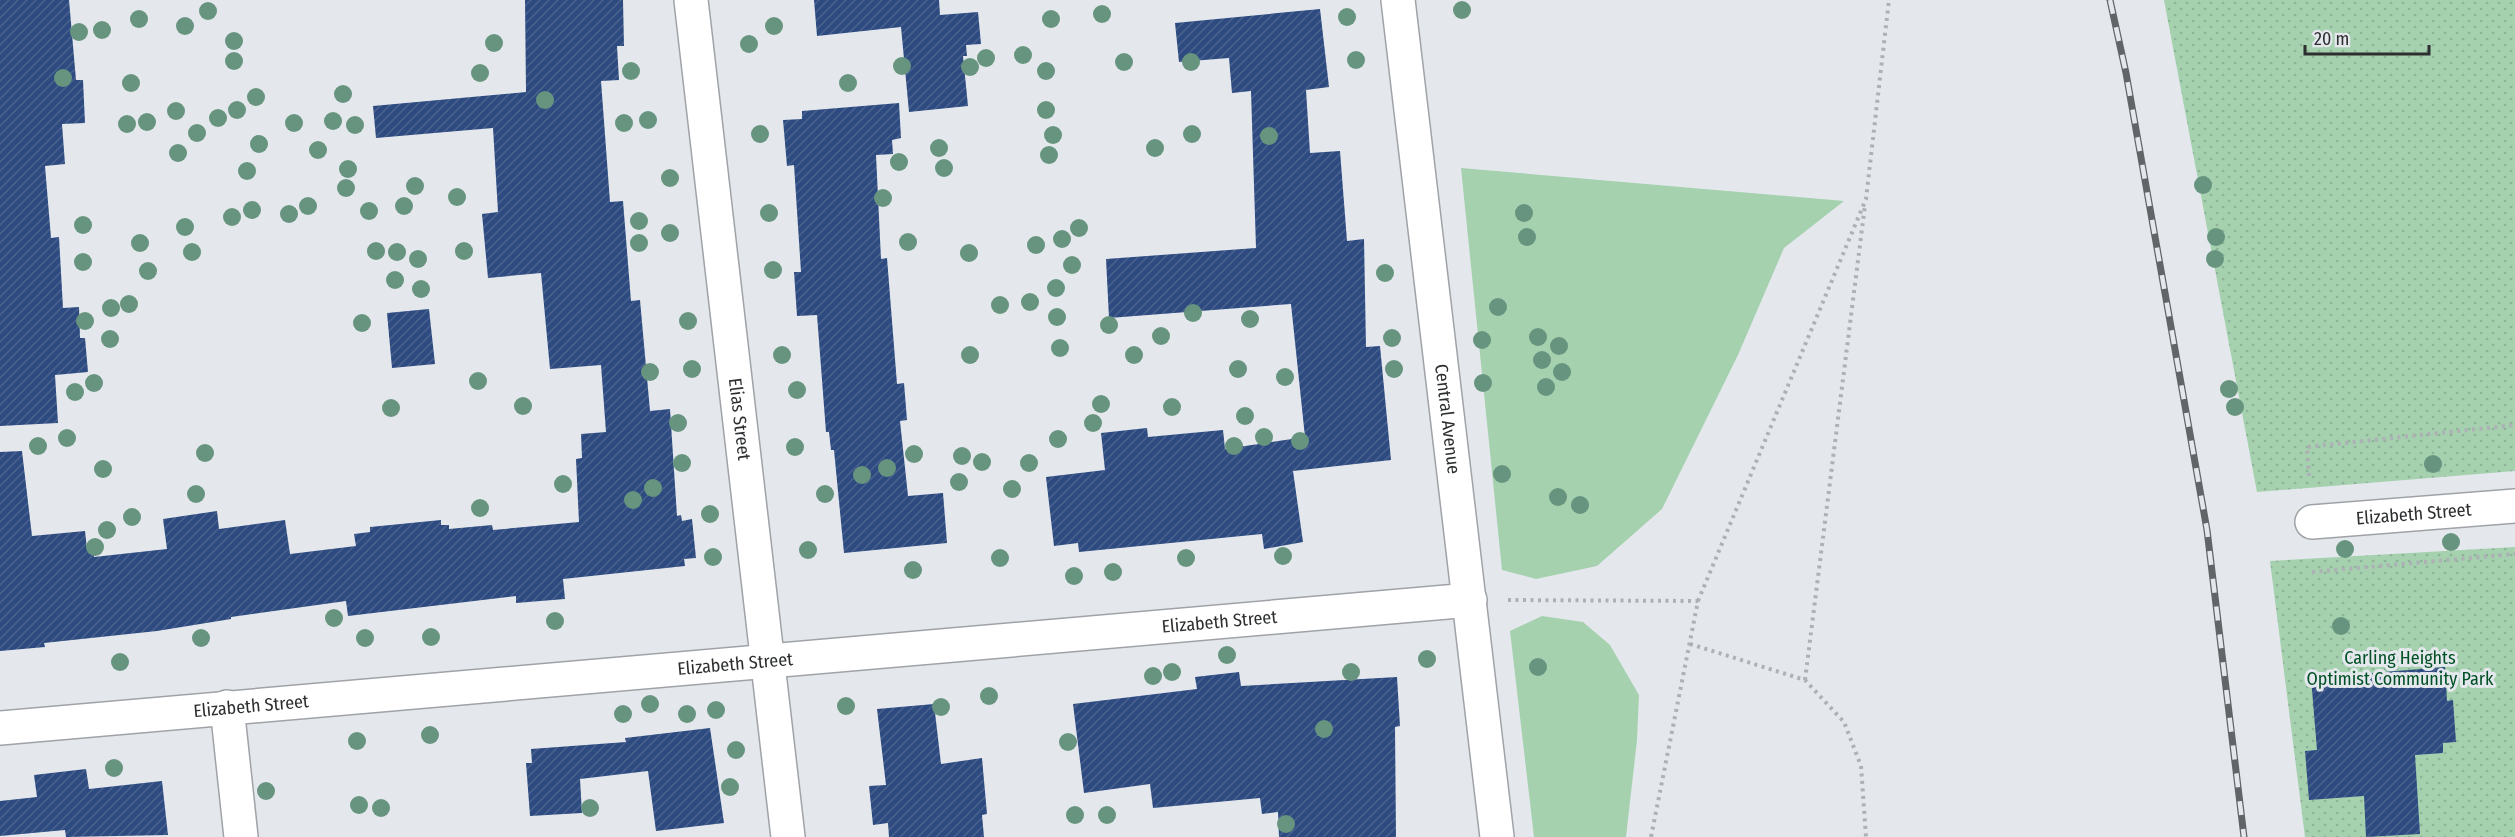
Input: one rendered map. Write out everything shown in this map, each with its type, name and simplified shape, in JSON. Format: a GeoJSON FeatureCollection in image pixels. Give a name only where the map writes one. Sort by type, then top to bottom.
{"type":"FeatureCollection","features":[{"type":"Feature","properties":{"kind":"street","name":"Elias Street"},"geometry":{"type":"LineString","coordinates":[[691,0],[788,837]]}},
{"type":"Feature","properties":{"kind":"street","name":"Central Avenue"},"geometry":{"type":"LineString","coordinates":[[1398,0],[1497,837]]}},
{"type":"Feature","properties":{"kind":"street","name":"Elizabeth Street"},"geometry":{"type":"LineString","coordinates":[[2312,522],[2515,506]]}},
{"type":"Feature","properties":{"kind":"street","name":"Elizabeth Street"},"geometry":{"type":"LineString","coordinates":[[0,728],[227,706],[1470,600]]}},
{"type":"Feature","properties":{"kind":"street"},"geometry":{"type":"LineString","coordinates":[[227,706],[241,837]]}},
{"type":"Feature","properties":{"kind":"path"},"geometry":{"type":"LineString","coordinates":[[1805,680],[1889,0]]}},
{"type":"Feature","properties":{"kind":"path"},"geometry":{"type":"LineString","coordinates":[[1651,837],[1698,601],[1866,199]]}},
{"type":"Feature","properties":{"kind":"path"},"geometry":{"type":"LineString","coordinates":[[2309,476],[2307,447],[2515,425]]}},
{"type":"Feature","properties":{"kind":"path"},"geometry":{"type":"LineString","coordinates":[[2312,572],[2515,554]]}},
{"type":"Feature","properties":{"kind":"path"},"geometry":{"type":"LineString","coordinates":[[1470,600],[1698,601]]}},
{"type":"Feature","properties":{"kind":"path"},"geometry":{"type":"LineString","coordinates":[[1689,644],[1805,680],[1844,722],[1861,766],[1866,837]]}},
{"type":"Feature","properties":{"kind":"green space"},"geometry":{"type":"Polygon","coordinates":[[[2164,0],[2515,0],[2515,471],[2257,492],[2164,0]]]}},
{"type":"Feature","properties":{"kind":"green space"},"geometry":{"type":"Polygon","coordinates":[[[1461,168],[1844,201],[1784,248],[1738,355],[1662,509],[1597,566],[1536,579],[1502,570],[1461,168]]]}},
{"type":"Feature","properties":{"kind":"green space","name":"Carling Heights Optimist Community Park"},"geometry":{"type":"Polygon","coordinates":[[[2515,547],[2515,837],[2305,837],[2270,561],[2515,547]]]}},
{"type":"Feature","properties":{"kind":"green space"},"geometry":{"type":"Polygon","coordinates":[[[1542,616],[1583,622],[1610,645],[1639,695],[1637,740],[1626,837],[1534,837],[1510,631],[1542,616]]]}},
{"type":"Feature","properties":{"kind":"building"},"geometry":{"type":"Polygon","coordinates":[[[0,0],[69,0],[76,80],[83,80],[85,123],[62,124],[65,164],[45,166],[51,238],[59,237],[63,308],[79,307],[80,338],[85,338],[88,372],[55,375],[58,423],[0,426],[0,0]]]}},
{"type":"Feature","properties":{"kind":"building"},"geometry":{"type":"Polygon","coordinates":[[[525,0],[623,0],[624,46],[617,46],[619,80],[601,81],[610,202],[623,201],[631,301],[640,300],[650,411],[670,409],[677,516],[681,515],[682,521],[692,519],[696,558],[684,559],[685,566],[563,579],[565,599],[516,603],[516,596],[348,616],[346,601],[231,617],[231,619],[157,631],[44,643],[45,647],[0,651],[0,452],[22,451],[32,536],[85,531],[87,549],[93,548],[94,557],[167,549],[163,519],[217,511],[219,529],[285,520],[290,554],[356,546],[354,534],[370,532],[370,527],[441,520],[441,525],[449,525],[449,529],[492,525],[493,530],[579,522],[576,459],[582,458],[581,434],[606,432],[601,365],[550,369],[541,273],[488,278],[482,214],[498,212],[493,128],[376,138],[373,106],[526,92],[525,0]]]}},
{"type":"Feature","properties":{"kind":"building"},"geometry":{"type":"Polygon","coordinates":[[[814,0],[939,0],[940,15],[978,12],[981,44],[966,45],[967,56],[963,56],[968,106],[909,112],[901,27],[817,36],[814,0]]]}},
{"type":"Feature","properties":{"kind":"building"},"geometry":{"type":"Polygon","coordinates":[[[1320,9],[1329,87],[1306,90],[1310,153],[1340,151],[1347,241],[1364,239],[1366,347],[1380,346],[1391,460],[1293,471],[1303,542],[1264,549],[1262,534],[1079,552],[1078,543],[1054,546],[1046,477],[1105,470],[1101,433],[1147,428],[1148,437],[1223,430],[1225,449],[1305,437],[1291,304],[1109,318],[1106,259],[1256,248],[1251,91],[1232,93],[1229,58],[1179,62],[1175,23],[1320,9]]]}},
{"type":"Feature","properties":{"kind":"building"},"geometry":{"type":"Polygon","coordinates":[[[899,103],[901,138],[892,140],[893,154],[876,155],[881,259],[887,258],[897,384],[904,383],[907,420],[900,421],[908,496],[943,493],[947,543],[844,553],[834,450],[831,450],[829,432],[826,432],[817,315],[797,316],[794,272],[801,272],[794,165],[787,166],[783,120],[802,119],[802,111],[899,103]]]}},
{"type":"Feature","properties":{"kind":"building"},"geometry":{"type":"Polygon","coordinates":[[[429,309],[435,364],[392,368],[387,313],[429,309]]]}},
{"type":"Feature","properties":{"kind":"building"},"geometry":{"type":"Polygon","coordinates":[[[2445,667],[2447,701],[2453,700],[2456,742],[2443,743],[2443,753],[2415,755],[2420,834],[2366,837],[2364,796],[2309,800],[2305,751],[2317,750],[2311,678],[2445,667]]]}},
{"type":"Feature","properties":{"kind":"building"},"geometry":{"type":"Polygon","coordinates":[[[1239,672],[1241,686],[1397,677],[1400,726],[1395,727],[1396,837],[1279,837],[1278,812],[1262,814],[1260,798],[1153,808],[1150,784],[1084,793],[1073,704],[1197,689],[1195,677],[1239,672]]]}},
{"type":"Feature","properties":{"kind":"building"},"geometry":{"type":"Polygon","coordinates":[[[934,704],[941,764],[982,758],[987,814],[982,815],[984,837],[889,837],[888,823],[873,825],[869,786],[886,785],[877,709],[934,704]]]}},
{"type":"Feature","properties":{"kind":"building"},"geometry":{"type":"Polygon","coordinates":[[[710,728],[724,823],[656,831],[648,771],[580,779],[582,813],[530,816],[526,763],[532,763],[531,749],[626,742],[625,738],[710,728]]]}},
{"type":"Feature","properties":{"kind":"building"},"geometry":{"type":"Polygon","coordinates":[[[86,769],[89,789],[162,781],[168,835],[66,837],[65,830],[0,836],[0,801],[37,797],[34,775],[86,769]]]}},
{"type":"Feature","properties":{"kind":"railway"},"geometry":{"type":"LineString","coordinates":[[2110,0],[2126,73],[2207,530],[2244,837]]}}]}
